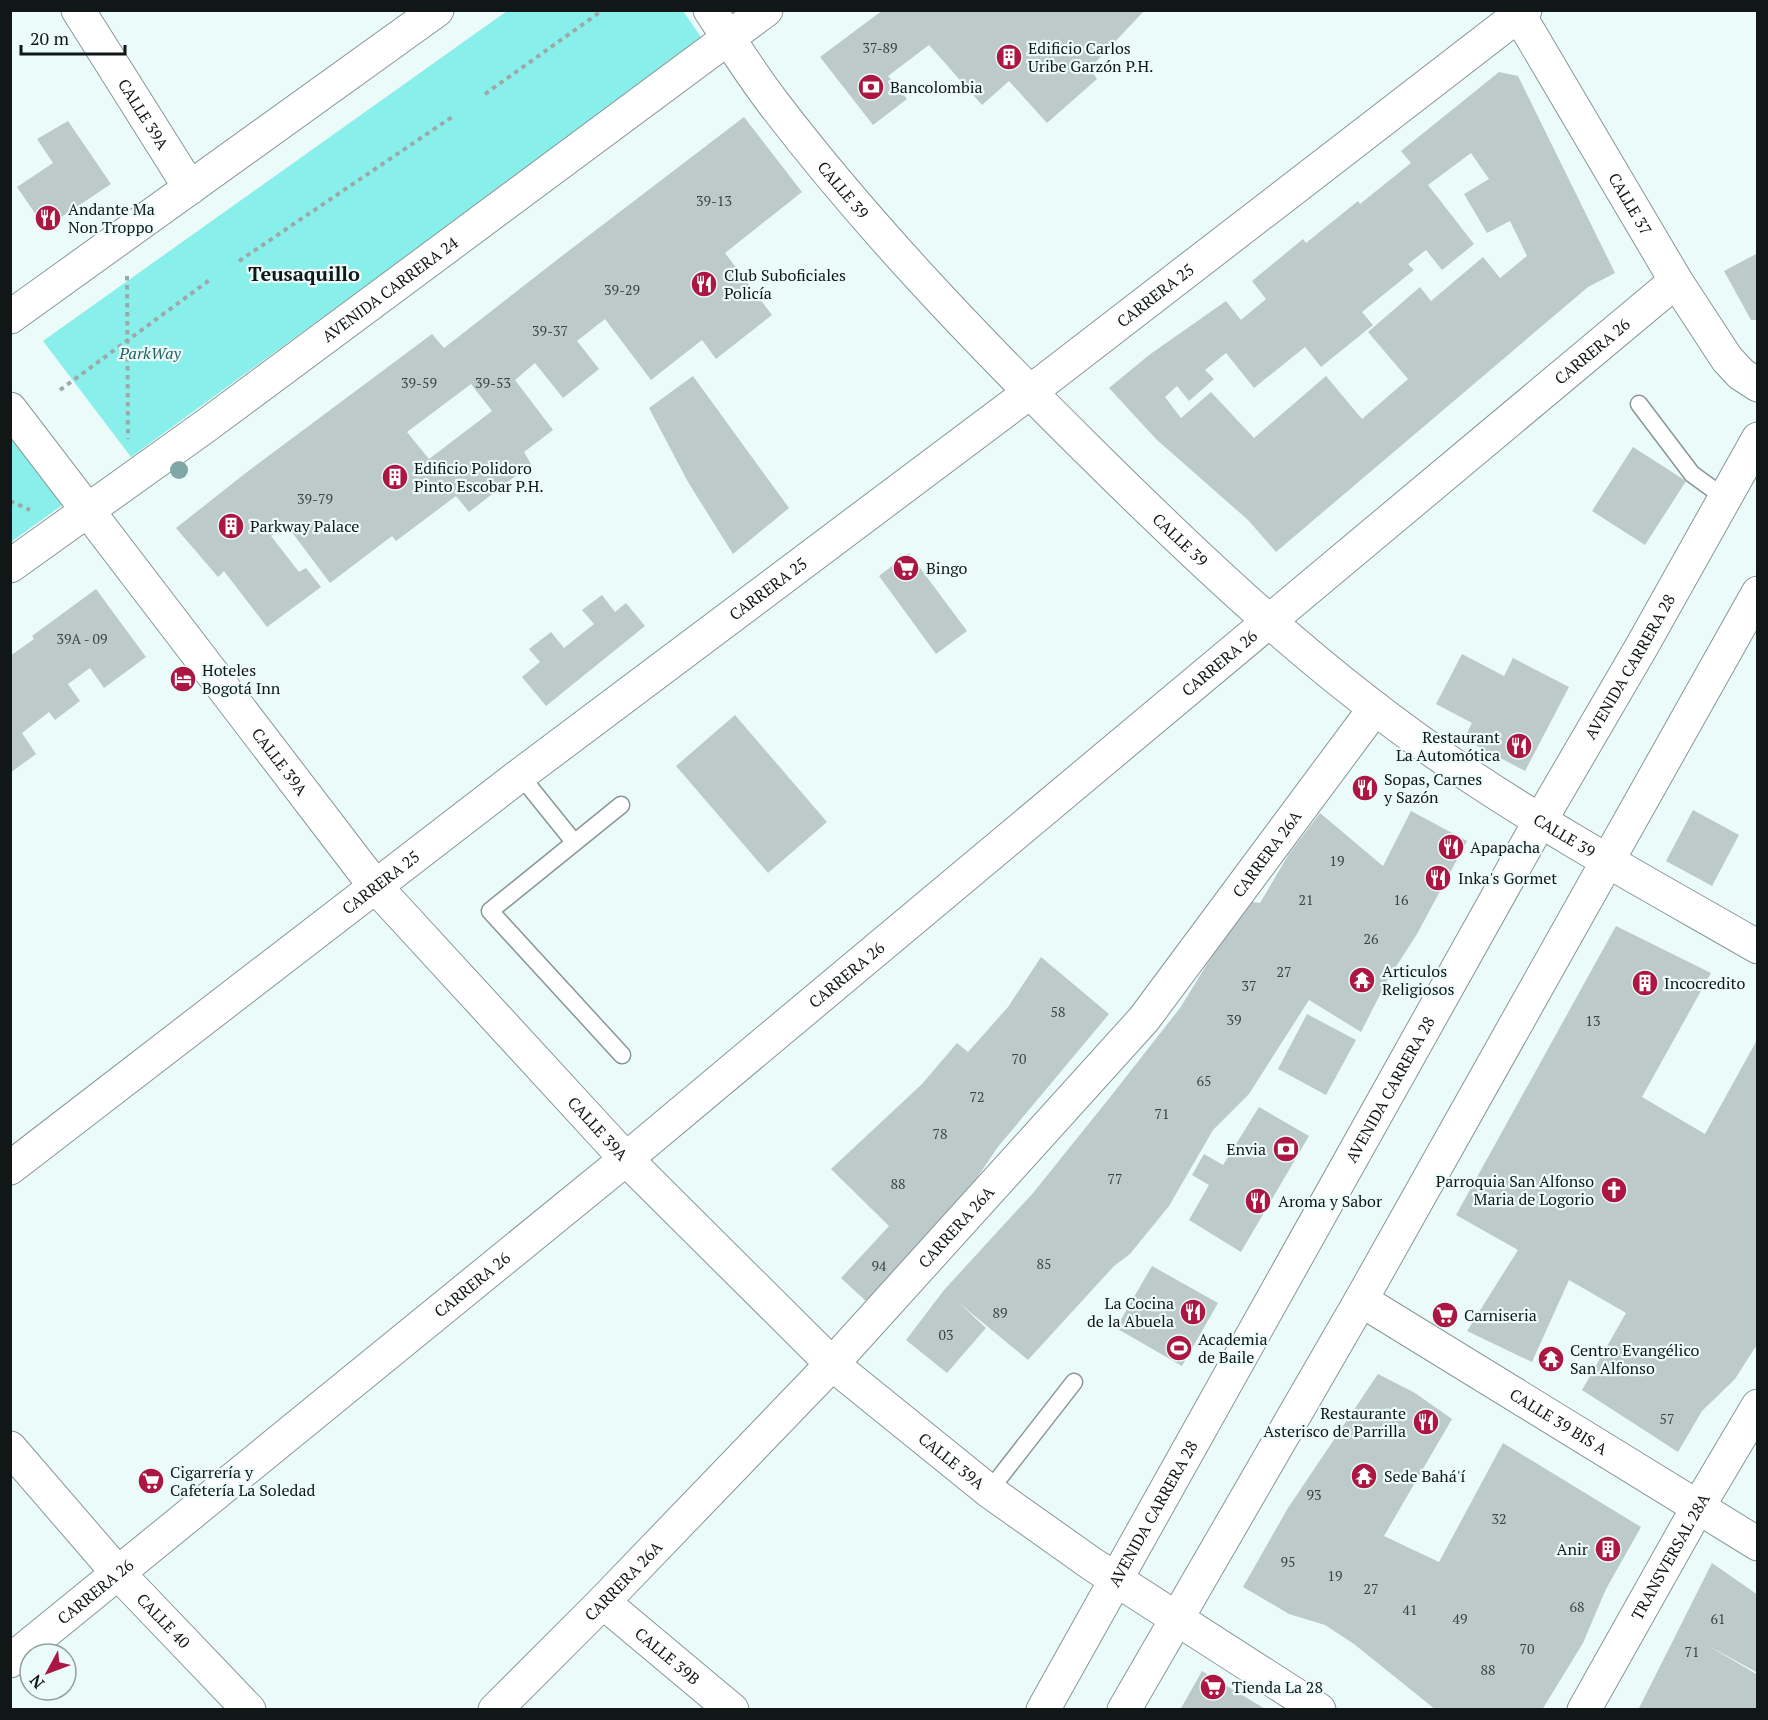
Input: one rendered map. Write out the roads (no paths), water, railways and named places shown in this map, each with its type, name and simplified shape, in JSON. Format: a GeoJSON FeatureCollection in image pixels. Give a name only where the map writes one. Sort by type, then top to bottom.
{"type":"FeatureCollection","features":[{"type":"Feature","properties":{"kind":"street","name":"CALLE 39A"},"geometry":{"type":"LineString","coordinates":[[78,10],[190,188]]}},
{"type":"Feature","properties":{"kind":"street"},"geometry":{"type":"LineString","coordinates":[[10,317],[437,10]]}},
{"type":"Feature","properties":{"kind":"street","name":"CALLE 39"},"geometry":{"type":"LineString","coordinates":[[710,10],[771,100],[840,185],[925,282],[988,350],[1137,499],[1269,622],[1375,708],[1462,771],[1540,821],[1758,947]]}},
{"type":"Feature","properties":{"kind":"street","name":"AVENIDA CARRERA 24"},"geometry":{"type":"LineString","coordinates":[[10,566],[207,425],[765,10]]}},
{"type":"Feature","properties":{"kind":"street","name":"CALLE 37"},"geometry":{"type":"LineString","coordinates":[[1519,12],[1676,280],[1727,359],[1741,374],[1758,386]]}},
{"type":"Feature","properties":{"kind":"street","name":"CARRERA 25"},"geometry":{"type":"LineString","coordinates":[[10,1168],[520,775],[1030,392],[1519,12]]}},
{"type":"Feature","properties":{"kind":"street","name":"CARRERA 26"},"geometry":{"type":"LineString","coordinates":[[10,1661],[626,1159],[1676,280]]}},
{"type":"Feature","properties":{"kind":"street","name":"CALLE 39A"},"geometry":{"type":"LineString","coordinates":[[10,410],[375,886],[626,1159],[832,1364],[989,1491],[1114,1579],[1319,1710]]}},
{"type":"Feature","properties":{"kind":"street","name":"AVENIDA CARRERA 28"},"geometry":{"type":"LineString","coordinates":[[1043,1710],[1114,1579],[1540,821],[1642,646],[1758,439]]}},
{"type":"Feature","properties":{"kind":"street"},"geometry":{"type":"LineString","coordinates":[[1124,1710],[1361,1300],[1758,593]]}},
{"type":"Feature","properties":{"kind":"street","name":"CARRERA 26A"},"geometry":{"type":"LineString","coordinates":[[495,1710],[603,1602],[832,1364],[1144,1019],[1375,708]]}},
{"type":"Feature","properties":{"kind":"street","name":"CALLE 39 BIS A"},"geometry":{"type":"LineString","coordinates":[[1361,1300],[1758,1544]]}},
{"type":"Feature","properties":{"kind":"street","name":"TRANSVERSAL 28A"},"geometry":{"type":"LineString","coordinates":[[1584,1710],[1698,1507],[1758,1406]]}},
{"type":"Feature","properties":{"kind":"street","name":"CALLE 40"},"geometry":{"type":"LineString","coordinates":[[10,1448],[117,1572],[249,1710]]}},
{"type":"Feature","properties":{"kind":"street","name":"CALLE 39B"},"geometry":{"type":"LineString","coordinates":[[603,1602],[732,1710]]}},
{"type":"Feature","properties":{"kind":"lane"},"geometry":{"type":"LineString","coordinates":[[1639,404],[1692,474],[1725,498]]}},
{"type":"Feature","properties":{"kind":"lane"},"geometry":{"type":"LineString","coordinates":[[520,775],[574,842]]}},
{"type":"Feature","properties":{"kind":"lane"},"geometry":{"type":"LineString","coordinates":[[621,805],[490,911],[622,1055]]}},
{"type":"Feature","properties":{"kind":"lane"},"geometry":{"type":"LineString","coordinates":[[989,1491],[1074,1382]]}},
{"type":"Feature","properties":{"kind":"place","name":"Edificio Carlos Uribe Garzón P.H."},"geometry":{"type":"Point","coordinates":[1009,57]}},
{"type":"Feature","properties":{"kind":"place","name":"Bancolombia"},"geometry":{"type":"Point","coordinates":[871,87]}},
{"type":"Feature","properties":{"kind":"place","name":"Andante Ma Non Troppo"},"geometry":{"type":"Point","coordinates":[48,218]}},
{"type":"Feature","properties":{"kind":"place","name":"Club Suboficiales Policía"},"geometry":{"type":"Point","coordinates":[704,284]}},
{"type":"Feature","properties":{"kind":"place","name":"Edificio Polidoro Pinto Escobar P.H."},"geometry":{"type":"Point","coordinates":[395,477]}},
{"type":"Feature","properties":{"kind":"place","name":"Parkway Palace"},"geometry":{"type":"Point","coordinates":[231,526]}},
{"type":"Feature","properties":{"kind":"place","name":"Bingo"},"geometry":{"type":"Point","coordinates":[906,568]}},
{"type":"Feature","properties":{"kind":"place","name":"Hoteles Bogotá Inn"},"geometry":{"type":"Point","coordinates":[183,679]}},
{"type":"Feature","properties":{"kind":"place","name":"Restaurant La Automótica"},"geometry":{"type":"Point","coordinates":[1519,746]}},
{"type":"Feature","properties":{"kind":"place","name":"Sopas, Carnes y Sazón"},"geometry":{"type":"Point","coordinates":[1365,788]}},
{"type":"Feature","properties":{"kind":"place","name":"Apapacha"},"geometry":{"type":"Point","coordinates":[1451,847]}},
{"type":"Feature","properties":{"kind":"place","name":"Inka's Gormet"},"geometry":{"type":"Point","coordinates":[1438,878]}},
{"type":"Feature","properties":{"kind":"place","name":"Articulos Religiosos"},"geometry":{"type":"Point","coordinates":[1362,980]}},
{"type":"Feature","properties":{"kind":"place","name":"Incocredito"},"geometry":{"type":"Point","coordinates":[1645,983]}},
{"type":"Feature","properties":{"kind":"place","name":"Envia"},"geometry":{"type":"Point","coordinates":[1286,1149]}},
{"type":"Feature","properties":{"kind":"place","name":"Parroquia San Alfonso Maria de Logorio"},"geometry":{"type":"Point","coordinates":[1614,1190]}},
{"type":"Feature","properties":{"kind":"place","name":"Aroma y Sabor"},"geometry":{"type":"Point","coordinates":[1258,1201]}},
{"type":"Feature","properties":{"kind":"place","name":"La Cocina de la Abuela"},"geometry":{"type":"Point","coordinates":[1193,1312]}},
{"type":"Feature","properties":{"kind":"place","name":"Carniseria"},"geometry":{"type":"Point","coordinates":[1445,1315]}},
{"type":"Feature","properties":{"kind":"place","name":"Academia de Baile"},"geometry":{"type":"Point","coordinates":[1179,1348]}},
{"type":"Feature","properties":{"kind":"place","name":"Centro Evangélico San Alfonso"},"geometry":{"type":"Point","coordinates":[1551,1359]}},
{"type":"Feature","properties":{"kind":"place","name":"Restaurante Asterisco de Parrilla"},"geometry":{"type":"Point","coordinates":[1426,1422]}},
{"type":"Feature","properties":{"kind":"place","name":"Sede Bahá'í"},"geometry":{"type":"Point","coordinates":[1364,1476]}},
{"type":"Feature","properties":{"kind":"place","name":"Cigarrería y Cafetería La Soledad"},"geometry":{"type":"Point","coordinates":[151,1481]}},
{"type":"Feature","properties":{"kind":"place","name":"Anir"},"geometry":{"type":"Point","coordinates":[1608,1549]}},
{"type":"Feature","properties":{"kind":"place","name":"Tienda La 28"},"geometry":{"type":"Point","coordinates":[1213,1687]}},
{"type":"Feature","properties":{"kind":"district","name":"Teusaquillo"},"geometry":{"type":"Point","coordinates":[304,273]}},
{"type":"Feature","properties":{"kind":"park label","name":"ParkWay"},"geometry":{"type":"Point","coordinates":[150,353]}}]}
